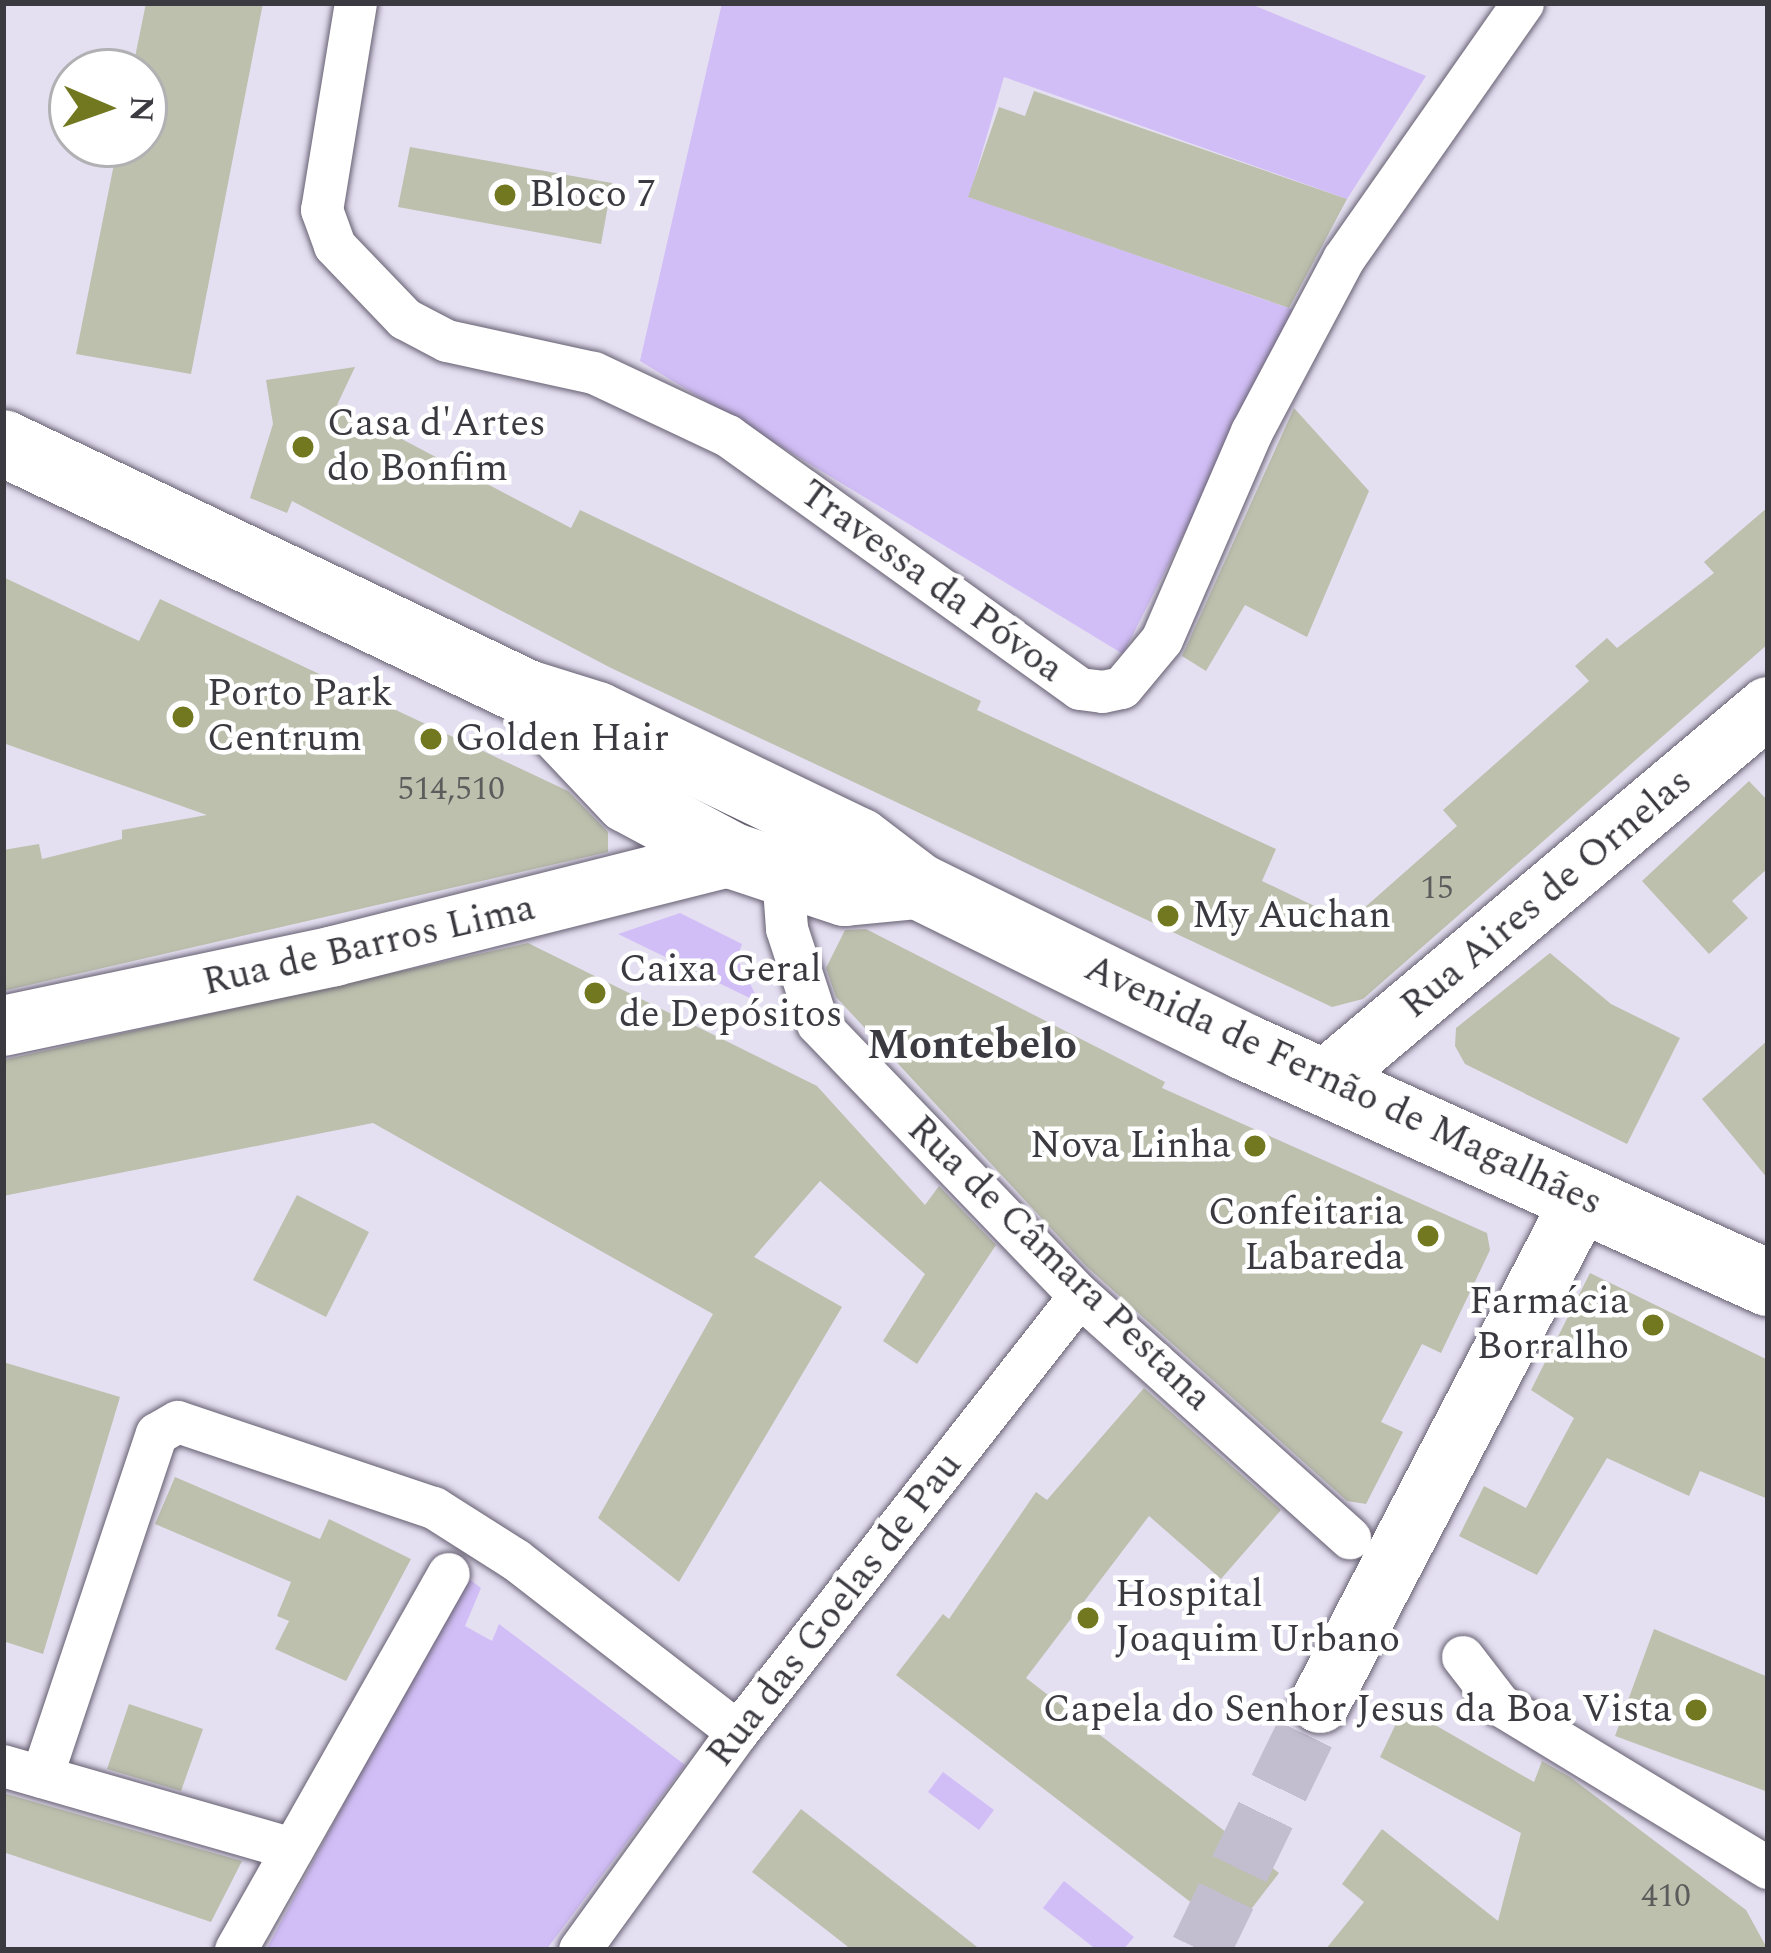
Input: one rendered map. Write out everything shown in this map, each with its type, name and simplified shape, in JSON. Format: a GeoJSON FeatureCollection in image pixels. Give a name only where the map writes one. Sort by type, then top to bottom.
{"type":"FeatureCollection","features":[{"type":"Feature","properties":{"kind":"main road","name":"Avenida de Fernão de Magalhães"},"geometry":{"type":"LineString","coordinates":[[3,443],[527,693],[597,715],[859,841],[918,886],[1768,1283]]}},
{"type":"Feature","properties":{"kind":"main road","name":"Avenida de Fernão de Magalhães"},"geometry":{"type":"LineString","coordinates":[[527,693],[628,800],[758,865],[845,893],[918,886]]}},
{"type":"Feature","properties":{"kind":"street","name":"Travessa da Póvoa"},"geometry":{"type":"LineString","coordinates":[[356,3],[322,210],[335,247],[405,319],[447,341],[568,365],[728,436],[1080,689],[1122,688],[1183,600],[1252,432],[1344,259],[1523,3]]}},
{"type":"Feature","properties":{"kind":"street","name":"Rua Aires de Ornelas"},"geometry":{"type":"LineString","coordinates":[[1325,1080],[1768,707]]}},
{"type":"Feature","properties":{"kind":"street","name":"Rua de Barros Lima"},"geometry":{"type":"LineString","coordinates":[[3,1026],[758,865]]}},
{"type":"Feature","properties":{"kind":"street","name":"Rua de Câmara Pestana"},"geometry":{"type":"LineString","coordinates":[[758,865],[788,929],[818,1024],[1080,1296],[1350,1538]]}},
{"type":"Feature","properties":{"kind":"street"},"geometry":{"type":"LineString","coordinates":[[1321,1703],[1583,1197]]}},
{"type":"Feature","properties":{"kind":"street","name":"Rua das Goelas de Pau"},"geometry":{"type":"LineString","coordinates":[[587,1939],[738,1732],[1080,1296]]}},
{"type":"Feature","properties":{"kind":"street"},"geometry":{"type":"LineString","coordinates":[[292,1850],[23,1772],[157,1434],[178,1422],[434,1508],[516,1560],[738,1732]]}},
{"type":"Feature","properties":{"kind":"street"},"geometry":{"type":"LineString","coordinates":[[236,1950],[449,1574]]}},
{"type":"Feature","properties":{"kind":"street"},"geometry":{"type":"LineString","coordinates":[[1463,1657],[1500,1705],[1768,1868]]}},
{"type":"Feature","properties":{"kind":"shaded area"},"geometry":{"type":"Polygon","coordinates":[[[722,3],[1248,3],[1426,76],[1347,199],[1004,77],[969,197],[1297,311],[1123,654],[640,361],[722,3]]]}},
{"type":"Feature","properties":{"kind":"shaded area"},"geometry":{"type":"Polygon","coordinates":[[[680,913],[742,944],[737,959],[760,1003],[618,934],[680,913]]]}},
{"type":"Feature","properties":{"kind":"shaded area"},"geometry":{"type":"Polygon","coordinates":[[[465,1576],[481,1588],[465,1626],[492,1641],[499,1624],[685,1765],[546,1950],[266,1950],[465,1576]]]}},
{"type":"Feature","properties":{"kind":"shaded area"},"geometry":{"type":"Polygon","coordinates":[[[943,1772],[994,1810],[979,1830],[928,1792],[943,1772]]]}},
{"type":"Feature","properties":{"kind":"shaded area"},"geometry":{"type":"Polygon","coordinates":[[[1064,1881],[1134,1937],[1123,1950],[1097,1950],[1043,1908],[1064,1881]]]}},
{"type":"Feature","properties":{"kind":"building"},"geometry":{"type":"Polygon","coordinates":[[[146,3],[263,3],[191,374],[76,354],[113,168],[168,168],[168,48],[137,48],[146,3]]]}},
{"type":"Feature","properties":{"kind":"building"},"geometry":{"type":"Polygon","coordinates":[[[1034,91],[1347,199],[1289,308],[968,197],[999,107],[1025,116],[1034,91]]]}},
{"type":"Feature","properties":{"kind":"building","name":"Bloco 7"},"geometry":{"type":"Polygon","coordinates":[[[410,147],[612,183],[601,244],[398,207],[410,147]]]}},
{"type":"Feature","properties":{"kind":"building"},"geometry":{"type":"Polygon","coordinates":[[[355,367],[337,405],[571,528],[580,510],[981,701],[977,710],[1276,849],[1262,881],[1331,914],[1338,931],[1457,826],[1443,810],[1589,681],[1575,666],[1607,638],[1617,648],[1714,573],[1704,562],[1768,507],[1768,644],[1363,999],[1332,1007],[611,668],[292,501],[287,513],[250,498],[273,424],[266,380],[355,367]]]}},
{"type":"Feature","properties":{"kind":"building"},"geometry":{"type":"Polygon","coordinates":[[[1294,408],[1369,491],[1307,637],[1245,605],[1206,671],[1182,656],[1294,408]]]}},
{"type":"Feature","properties":{"kind":"building"},"geometry":{"type":"Polygon","coordinates":[[[3,577],[139,641],[160,599],[568,791],[608,832],[608,852],[3,991],[3,850],[39,844],[42,859],[122,839],[122,830],[207,815],[3,743],[3,577]]]}},
{"type":"Feature","properties":{"kind":"building"},"geometry":{"type":"Polygon","coordinates":[[[1749,781],[1768,801],[1768,868],[1732,901],[1748,918],[1709,954],[1642,881],[1749,781]]]}},
{"type":"Feature","properties":{"kind":"building"},"geometry":{"type":"Polygon","coordinates":[[[866,929],[1165,1082],[1162,1088],[1487,1233],[1490,1250],[1441,1353],[1422,1344],[1381,1422],[1403,1432],[1366,1504],[1347,1501],[1086,1266],[836,997],[826,968],[845,930],[866,929]]]}},
{"type":"Feature","properties":{"kind":"building"},"geometry":{"type":"Polygon","coordinates":[[[528,943],[817,1086],[925,1205],[939,1186],[996,1245],[917,1364],[883,1341],[925,1274],[820,1181],[754,1257],[842,1307],[679,1582],[598,1518],[713,1314],[373,1123],[3,1196],[3,1060],[528,943]]]}},
{"type":"Feature","properties":{"kind":"building"},"geometry":{"type":"Polygon","coordinates":[[[1550,953],[1611,1004],[1680,1038],[1627,1144],[1465,1064],[1455,1046],[1456,1028],[1550,953]]]}},
{"type":"Feature","properties":{"kind":"building"},"geometry":{"type":"Polygon","coordinates":[[[1768,1040],[1768,1179],[1702,1099],[1768,1040]]]}},
{"type":"Feature","properties":{"kind":"building"},"geometry":{"type":"Polygon","coordinates":[[[297,1195],[369,1232],[326,1317],[253,1280],[297,1195]]]}},
{"type":"Feature","properties":{"kind":"building"},"geometry":{"type":"Polygon","coordinates":[[[1590,1273],[1768,1360],[1768,1499],[1700,1471],[1689,1496],[1607,1458],[1537,1575],[1459,1536],[1484,1486],[1526,1508],[1574,1418],[1531,1390],[1590,1273]]]}},
{"type":"Feature","properties":{"kind":"building"},"geometry":{"type":"Polygon","coordinates":[[[3,1362],[120,1397],[43,1654],[3,1641],[3,1362]]]}},
{"type":"Feature","properties":{"kind":"building"},"geometry":{"type":"Polygon","coordinates":[[[1144,1388],[1281,1510],[1221,1579],[1149,1516],[1026,1678],[1279,1873],[1232,1934],[896,1675],[943,1614],[949,1619],[1036,1492],[1047,1500],[1144,1388]]]}},
{"type":"Feature","properties":{"kind":"building"},"geometry":{"type":"Polygon","coordinates":[[[175,1477],[320,1539],[329,1519],[411,1559],[346,1681],[275,1649],[289,1621],[277,1616],[291,1582],[155,1524],[175,1477]]]}},
{"type":"Feature","properties":{"kind":"building","name":"Capela do Senhor Jesus da Boa Vista"},"geometry":{"type":"Polygon","coordinates":[[[1654,1629],[1768,1677],[1768,1792],[1615,1736],[1654,1629]]]}},
{"type":"Feature","properties":{"kind":"building"},"geometry":{"type":"Polygon","coordinates":[[[129,1704],[203,1729],[181,1791],[107,1769],[129,1704]]]}},
{"type":"Feature","properties":{"kind":"building"},"geometry":{"type":"Polygon","coordinates":[[[1404,1707],[1534,1782],[1542,1761],[1570,1777],[1746,1910],[1768,1950],[1325,1950],[1364,1902],[1342,1884],[1382,1829],[1498,1921],[1521,1833],[1380,1757],[1404,1707]]]}},
{"type":"Feature","properties":{"kind":"building"},"geometry":{"type":"Polygon","coordinates":[[[3,1793],[242,1861],[211,1922],[3,1852],[3,1793]]]}},
{"type":"Feature","properties":{"kind":"building"},"geometry":{"type":"Polygon","coordinates":[[[801,1809],[981,1950],[852,1950],[752,1872],[801,1809]]]}},
{"type":"Feature","properties":{"kind":"tunnel"},"geometry":{"type":"LineString","coordinates":[[1200,1950],[1320,1703]]}},
{"type":"Feature","properties":{"kind":"place","name":"Bloco 7"},"geometry":{"type":"Point","coordinates":[505,195]}},
{"type":"Feature","properties":{"kind":"place","name":"Casa d'Artes do Bonfim"},"geometry":{"type":"Point","coordinates":[303,447]}},
{"type":"Feature","properties":{"kind":"place","name":"Porto Park Centrum"},"geometry":{"type":"Point","coordinates":[183,717]}},
{"type":"Feature","properties":{"kind":"place","name":"Golden Hair"},"geometry":{"type":"Point","coordinates":[431,739]}},
{"type":"Feature","properties":{"kind":"place","name":"My Auchan"},"geometry":{"type":"Point","coordinates":[1168,916]}},
{"type":"Feature","properties":{"kind":"place","name":"Caixa Geral de Depósitos"},"geometry":{"type":"Point","coordinates":[595,993]}},
{"type":"Feature","properties":{"kind":"place","name":"Nova Linha"},"geometry":{"type":"Point","coordinates":[1255,1146]}},
{"type":"Feature","properties":{"kind":"place","name":"Confeitaria Labareda"},"geometry":{"type":"Point","coordinates":[1428,1236]}},
{"type":"Feature","properties":{"kind":"place","name":"Farmácia Borralho"},"geometry":{"type":"Point","coordinates":[1653,1325]}},
{"type":"Feature","properties":{"kind":"place","name":"Hospital Joaquim Urbano"},"geometry":{"type":"Point","coordinates":[1088,1618]}},
{"type":"Feature","properties":{"kind":"place","name":"Capela do Senhor Jesus da Boa Vista"},"geometry":{"type":"Point","coordinates":[1696,1710]}},
{"type":"Feature","properties":{"kind":"district","name":"Montebelo"},"geometry":{"type":"Point","coordinates":[972,1046]}}]}
